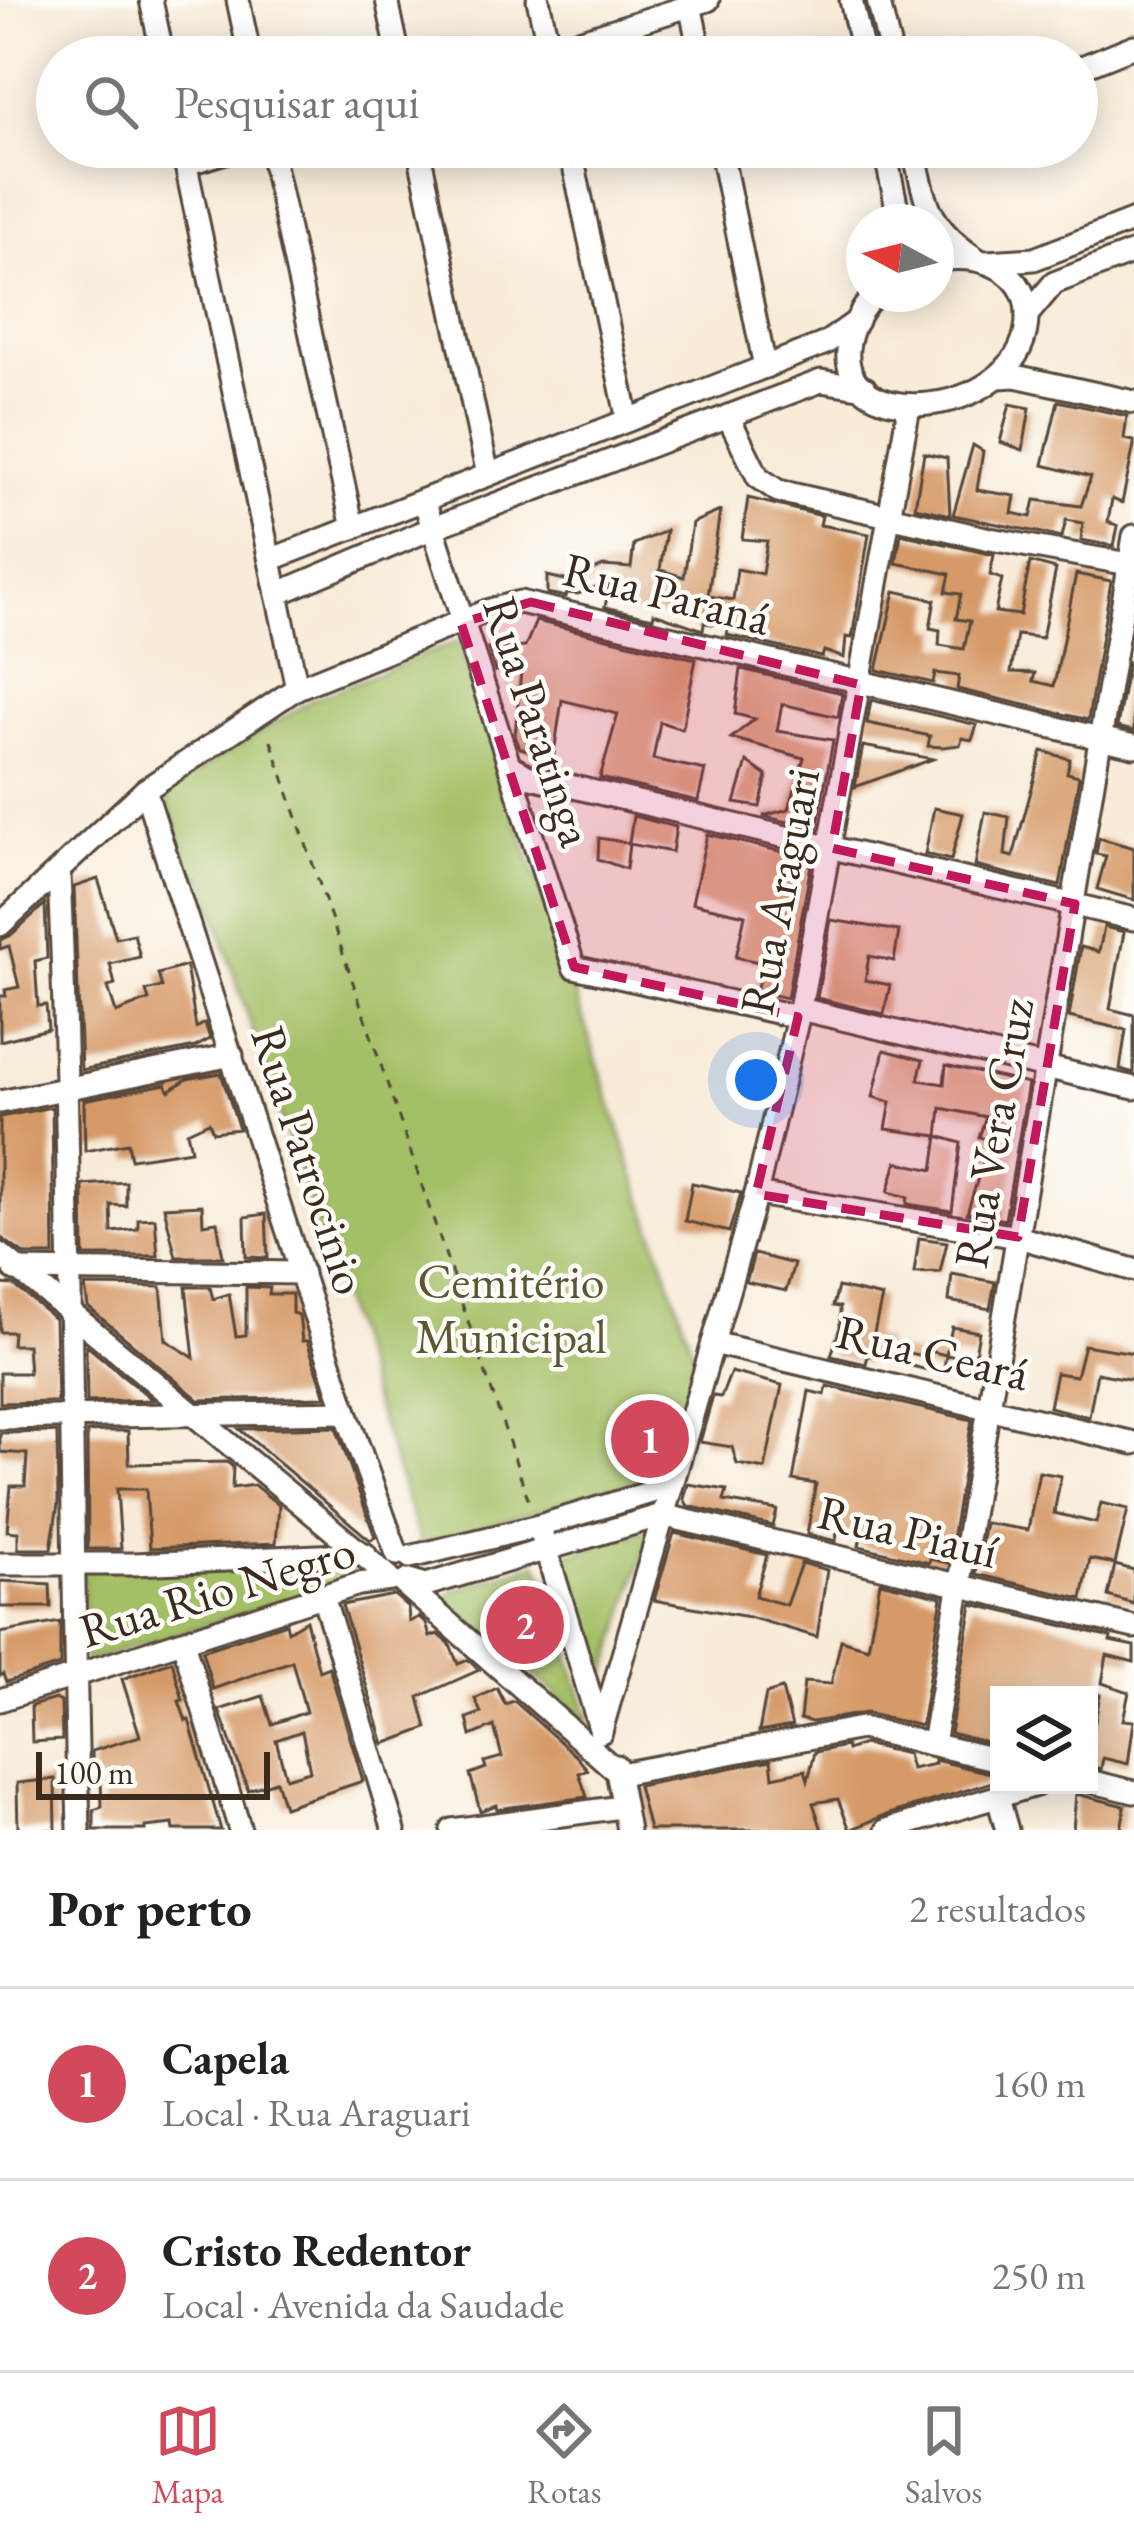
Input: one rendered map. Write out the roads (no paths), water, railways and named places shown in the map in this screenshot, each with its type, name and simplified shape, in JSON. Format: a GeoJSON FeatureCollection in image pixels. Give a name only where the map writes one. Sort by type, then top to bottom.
{"type":"FeatureCollection","features":[{"type":"Feature","properties":{"kind":"street"},"geometry":{"type":"LineString","coordinates":[[151,0],[159,36]]}},
{"type":"Feature","properties":{"kind":"street"},"geometry":{"type":"LineString","coordinates":[[238,0],[246,36]]}},
{"type":"Feature","properties":{"kind":"street"},"geometry":{"type":"LineString","coordinates":[[387,0],[395,36]]}},
{"type":"Feature","properties":{"kind":"street"},"geometry":{"type":"LineString","coordinates":[[538,0],[541,36]]}},
{"type":"Feature","properties":{"kind":"street"},"geometry":{"type":"LineString","coordinates":[[851,0],[859,36]]}},
{"type":"Feature","properties":{"kind":"street"},"geometry":{"type":"LineString","coordinates":[[878,0],[887,36]]}},
{"type":"Feature","properties":{"kind":"street"},"geometry":{"type":"LineString","coordinates":[[597,36],[696,2],[699,36]]}},
{"type":"Feature","properties":{"kind":"street"},"geometry":{"type":"LineString","coordinates":[[1098,61],[1134,46]]}},
{"type":"Feature","properties":{"kind":"street"},"geometry":{"type":"LineString","coordinates":[[187,168],[297,688]]}},
{"type":"Feature","properties":{"kind":"street"},"geometry":{"type":"LineString","coordinates":[[275,168],[353,528]]}},
{"type":"Feature","properties":{"kind":"street"},"geometry":{"type":"LineString","coordinates":[[422,168],[488,476]]}},
{"type":"Feature","properties":{"kind":"street"},"geometry":{"type":"LineString","coordinates":[[574,168],[628,421]]}},
{"type":"Feature","properties":{"kind":"street"},"geometry":{"type":"LineString","coordinates":[[724,168],[765,367]]}},
{"type":"Feature","properties":{"kind":"street"},"geometry":{"type":"LineString","coordinates":[[888,168],[896,204]]}},
{"type":"Feature","properties":{"kind":"street"},"geometry":{"type":"LineString","coordinates":[[918,168],[927,206],[947,240],[1017,280],[1024,290],[1026,334],[1018,354],[999,377]]}},
{"type":"Feature","properties":{"kind":"street"},"geometry":{"type":"LineString","coordinates":[[954,261],[1034,259],[1128,223],[1134,253],[1054,283],[1027,315]]}},
{"type":"Feature","properties":{"kind":"street"},"geometry":{"type":"LineString","coordinates":[[270,560],[826,343],[863,312]]}},
{"type":"Feature","properties":{"kind":"street"},"geometry":{"type":"LineString","coordinates":[[857,321],[848,359],[851,373],[877,398],[909,407],[950,400],[999,377],[1015,376],[1134,403]]}},
{"type":"Feature","properties":{"kind":"street"},"geometry":{"type":"LineString","coordinates":[[277,593],[433,528],[821,381],[865,388]]}},
{"type":"Feature","properties":{"kind":"street","name":"Rua Araguari"},"geometry":{"type":"LineString","coordinates":[[601,1731],[755,1194],[799,1013],[909,407]]}},
{"type":"Feature","properties":{"kind":"street"},"geometry":{"type":"LineString","coordinates":[[728,416],[758,477],[778,491],[1132,565]]}},
{"type":"Feature","properties":{"kind":"street","name":"Rua Paratinga"},"geometry":{"type":"LineString","coordinates":[[424,500],[574,968],[799,1013]]}},
{"type":"Feature","properties":{"kind":"street","name":"Rua Vera Cruz"},"geometry":{"type":"LineString","coordinates":[[932,1744],[1134,536]]}},
{"type":"Feature","properties":{"kind":"street","name":"Rua Paraná"},"geometry":{"type":"LineString","coordinates":[[0,925],[146,790],[297,688],[505,605],[531,602],[861,685],[1134,746]]}},
{"type":"Feature","properties":{"kind":"street"},"geometry":{"type":"LineString","coordinates":[[512,767],[527,776],[1134,919]]}},
{"type":"Feature","properties":{"kind":"street","name":"Rua Patrocinio"},"geometry":{"type":"LineString","coordinates":[[146,790],[399,1569]]}},
{"type":"Feature","properties":{"kind":"street"},"geometry":{"type":"LineString","coordinates":[[58,874],[68,1087],[71,1565],[79,1830]]}},
{"type":"Feature","properties":{"kind":"street"},"geometry":{"type":"LineString","coordinates":[[799,1013],[1134,1088]]}},
{"type":"Feature","properties":{"kind":"street"},"geometry":{"type":"LineString","coordinates":[[0,1102],[232,1054]]}},
{"type":"Feature","properties":{"kind":"street"},"geometry":{"type":"LineString","coordinates":[[755,1194],[1018,1237],[1134,1270]]}},
{"type":"Feature","properties":{"kind":"street"},"geometry":{"type":"LineString","coordinates":[[0,1254],[10,1270],[197,1416],[360,1554],[399,1569],[620,1774]]}},
{"type":"Feature","properties":{"kind":"street"},"geometry":{"type":"LineString","coordinates":[[10,1270],[302,1273]]}},
{"type":"Feature","properties":{"kind":"street","name":"Rua Ceará"},"geometry":{"type":"LineString","coordinates":[[713,1343],[1134,1443]]}},
{"type":"Feature","properties":{"kind":"street"},"geometry":{"type":"LineString","coordinates":[[0,1418],[346,1412]]}},
{"type":"Feature","properties":{"kind":"street","name":"Rua Rio Negro"},"geometry":{"type":"LineString","coordinates":[[0,1700],[668,1487]]}},
{"type":"Feature","properties":{"kind":"street","name":"Rua Rio Negro"},"geometry":{"type":"LineString","coordinates":[[399,1569],[426,1585],[662,1515]]}},
{"type":"Feature","properties":{"kind":"street","name":"Rua Piauí"},"geometry":{"type":"LineString","coordinates":[[662,1515],[1134,1627]]}},
{"type":"Feature","properties":{"kind":"street"},"geometry":{"type":"LineString","coordinates":[[539,1526],[601,1731],[620,1774],[621,1807],[628,1830]]}},
{"type":"Feature","properties":{"kind":"street"},"geometry":{"type":"LineString","coordinates":[[0,1564],[360,1554]]}},
{"type":"Feature","properties":{"kind":"street"},"geometry":{"type":"LineString","coordinates":[[323,1596],[394,1830]]}},
{"type":"Feature","properties":{"kind":"street"},"geometry":{"type":"LineString","coordinates":[[183,1642],[239,1830]]}},
{"type":"Feature","properties":{"kind":"street"},"geometry":{"type":"LineString","coordinates":[[620,1774],[861,1728],[990,1758]]}},
{"type":"Feature","properties":{"kind":"street"},"geometry":{"type":"LineString","coordinates":[[1098,1783],[1134,1792]]}},
{"type":"Feature","properties":{"kind":"street"},"geometry":{"type":"LineString","coordinates":[[886,1830],[1010,1794]]}},
{"type":"Feature","properties":{"kind":"street"},"geometry":{"type":"LineString","coordinates":[[998,1798],[1007,1830]]}},
{"type":"Feature","properties":{"kind":"street"},"geometry":{"type":"LineString","coordinates":[[452,1830],[621,1807]]}},
{"type":"Feature","properties":{"kind":"place","name":"Capela"},"geometry":{"type":"Point","coordinates":[650,1439]}},
{"type":"Feature","properties":{"kind":"place","name":"Cristo Redentor"},"geometry":{"type":"Point","coordinates":[525,1625]}},
{"type":"Feature","properties":{"kind":"park label","name":"Cemitério Municipal"},"geometry":{"type":"Point","coordinates":[511,1308]}}]}
